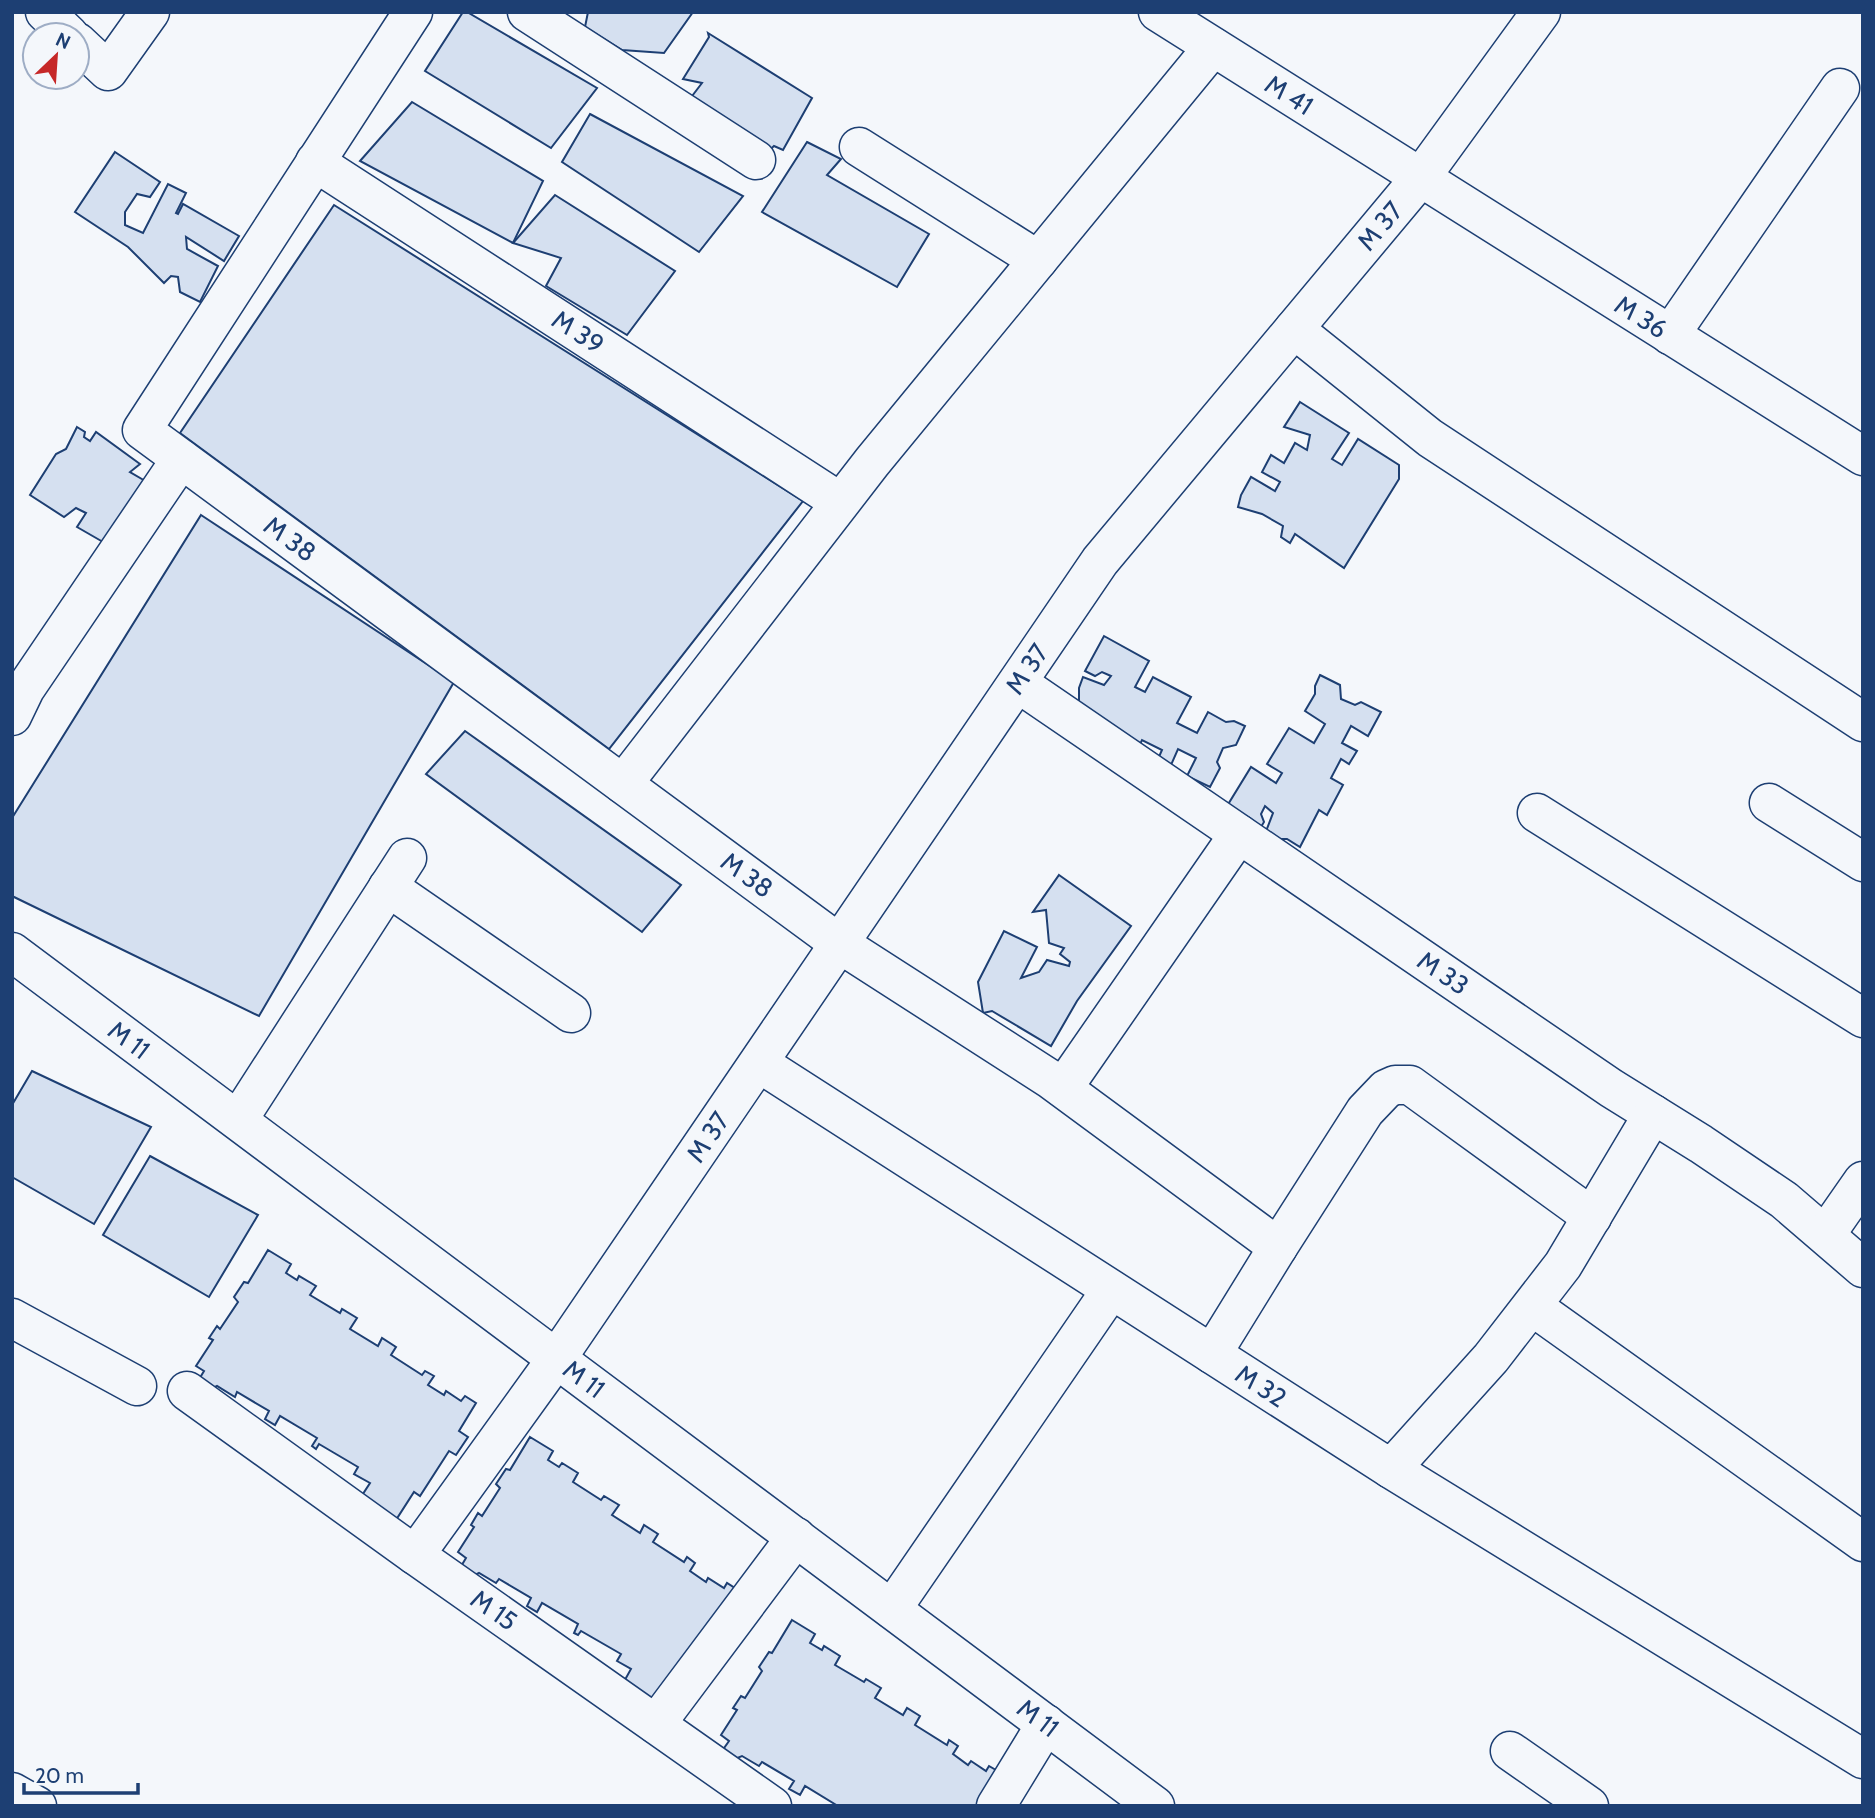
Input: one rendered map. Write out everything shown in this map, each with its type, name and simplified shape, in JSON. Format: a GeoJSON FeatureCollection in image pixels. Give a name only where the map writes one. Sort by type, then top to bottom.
{"type":"FeatureCollection","features":[{"type":"Feature","properties":{"kind":"street"},"geometry":{"type":"LineString","coordinates":[[91,55],[108,71],[150,12]]}},
{"type":"Feature","properties":{"kind":"street","name":"M 38"},"geometry":{"type":"LineString","coordinates":[[413,12],[142,430],[840,944],[1063,1088],[1278,1247]]}},
{"type":"Feature","properties":{"kind":"street"},"geometry":{"type":"LineString","coordinates":[[527,12],[756,160]]}},
{"type":"Feature","properties":{"kind":"street","name":"M 41"},"geometry":{"type":"LineString","coordinates":[[1158,12],[1420,177]]}},
{"type":"Feature","properties":{"kind":"street","name":"M 37"},"geometry":{"type":"LineString","coordinates":[[557,1358],[1100,562],[1420,177],[1541,12]]}},
{"type":"Feature","properties":{"kind":"street"},"geometry":{"type":"LineString","coordinates":[[623,784],[841,502],[1213,47]]}},
{"type":"Feature","properties":{"kind":"street"},"geometry":{"type":"LineString","coordinates":[[1670,335],[1840,88]]}},
{"type":"Feature","properties":{"kind":"street"},"geometry":{"type":"LineString","coordinates":[[859,147],[1038,260]]}},
{"type":"Feature","properties":{"kind":"street","name":"M 39"},"geometry":{"type":"LineString","coordinates":[[315,162],[841,502]]}},
{"type":"Feature","properties":{"kind":"street","name":"M 36"},"geometry":{"type":"LineString","coordinates":[[1420,177],[1863,456]]}},
{"type":"Feature","properties":{"kind":"street"},"geometry":{"type":"LineString","coordinates":[[1294,329],[1430,438],[1863,722]]}},
{"type":"Feature","properties":{"kind":"street"},"geometry":{"type":"LineString","coordinates":[[12,716],[25,689],[181,459]]}},
{"type":"Feature","properties":{"kind":"street","name":"M 33"},"geometry":{"type":"LineString","coordinates":[[1018,683],[1611,1087],[1784,1200],[1863,1268]]}},
{"type":"Feature","properties":{"kind":"street"},"geometry":{"type":"LineString","coordinates":[[1769,803],[1863,862]]}},
{"type":"Feature","properties":{"kind":"street"},"geometry":{"type":"LineString","coordinates":[[1537,813],[1863,1018]]}},
{"type":"Feature","properties":{"kind":"street"},"geometry":{"type":"LineString","coordinates":[[1063,1088],[1239,834]]}},
{"type":"Feature","properties":{"kind":"street"},"geometry":{"type":"LineString","coordinates":[[238,1120],[397,872],[571,1013]]}},
{"type":"Feature","properties":{"kind":"street","name":"M 11"},"geometry":{"type":"LineString","coordinates":[[12,952],[1155,1806]]}},
{"type":"Feature","properties":{"kind":"street","name":"M 32"},"geometry":{"type":"LineString","coordinates":[[759,1063],[1391,1469],[1863,1759]]}},
{"type":"Feature","properties":{"kind":"street"},"geometry":{"type":"LineString","coordinates":[[1212,1354],[1365,1111],[1386,1089],[1395,1085],[1410,1085],[1592,1217]]}},
{"type":"Feature","properties":{"kind":"street"},"geometry":{"type":"LineString","coordinates":[[1391,1469],[1491,1358],[1563,1265],[1653,1114]]}},
{"type":"Feature","properties":{"kind":"street"},"geometry":{"type":"LineString","coordinates":[[1826,1234],[1863,1181]]}},
{"type":"Feature","properties":{"kind":"street"},"geometry":{"type":"LineString","coordinates":[[892,1609],[1111,1290]]}},
{"type":"Feature","properties":{"kind":"street"},"geometry":{"type":"LineString","coordinates":[[1532,1306],[1863,1542]]}},
{"type":"Feature","properties":{"kind":"street"},"geometry":{"type":"LineString","coordinates":[[12,1318],[137,1386]]}},
{"type":"Feature","properties":{"kind":"street"},"geometry":{"type":"LineString","coordinates":[[415,1555],[557,1358]]}},
{"type":"Feature","properties":{"kind":"street","name":"M 15"},"geometry":{"type":"LineString","coordinates":[[187,1391],[772,1806]]}},
{"type":"Feature","properties":{"kind":"street"},"geometry":{"type":"LineString","coordinates":[[656,1724],[796,1537]]}},
{"type":"Feature","properties":{"kind":"street"},"geometry":{"type":"LineString","coordinates":[[996,1806],[1046,1724]]}},
{"type":"Feature","properties":{"kind":"street"},"geometry":{"type":"LineString","coordinates":[[1510,1751],[1589,1806]]}},
{"type":"Feature","properties":{"kind":"street"},"geometry":{"type":"LineString","coordinates":[[12,1792],[37,1806]]}},
{"type":"Feature","properties":{"kind":"building"},"geometry":{"type":"Polygon","coordinates":[[[463,12],[597,88],[551,148],[425,71],[463,12]]]}},
{"type":"Feature","properties":{"kind":"building"},"geometry":{"type":"Polygon","coordinates":[[[588,12],[693,12],[664,53],[622,50],[585,27],[588,12]]]}},
{"type":"Feature","properties":{"kind":"building"},"geometry":{"type":"Polygon","coordinates":[[[708,33],[812,98],[783,150],[774,146],[764,155],[686,104],[702,83],[683,79],[709,37],[708,33]]]}},
{"type":"Feature","properties":{"kind":"building"},"geometry":{"type":"Polygon","coordinates":[[[412,102],[543,181],[513,243],[360,161],[412,102]]]}},
{"type":"Feature","properties":{"kind":"building"},"geometry":{"type":"Polygon","coordinates":[[[590,114],[743,196],[699,252],[562,162],[590,114]]]}},
{"type":"Feature","properties":{"kind":"building"},"geometry":{"type":"Polygon","coordinates":[[[807,142],[841,159],[827,175],[929,234],[897,287],[762,212],[807,142]]]}},
{"type":"Feature","properties":{"kind":"building"},"geometry":{"type":"Polygon","coordinates":[[[115,152],[160,182],[150,197],[137,194],[125,212],[125,225],[143,233],[168,184],[186,193],[176,213],[178,214],[183,204],[239,236],[224,261],[186,237],[187,249],[218,266],[200,302],[180,292],[178,277],[171,276],[164,283],[128,247],[75,212],[115,152]]]}},
{"type":"Feature","properties":{"kind":"building"},"geometry":{"type":"Polygon","coordinates":[[[555,195],[675,271],[627,335],[546,286],[561,258],[513,243],[555,195]]]}},
{"type":"Feature","properties":{"kind":"building"},"geometry":{"type":"Polygon","coordinates":[[[334,205],[803,501],[609,749],[180,433],[334,205]]]}},
{"type":"Feature","properties":{"kind":"building"},"geometry":{"type":"Polygon","coordinates":[[[1300,402],[1349,433],[1332,459],[1342,465],[1358,439],[1399,465],[1399,479],[1344,568],[1295,534],[1290,543],[1281,537],[1283,526],[1262,514],[1238,507],[1251,477],[1275,491],[1280,482],[1262,472],[1271,455],[1284,463],[1295,443],[1307,450],[1310,435],[1284,427],[1300,402]]]}},
{"type":"Feature","properties":{"kind":"building"},"geometry":{"type":"Polygon","coordinates":[[[77,427],[85,432],[84,437],[90,441],[96,432],[140,464],[130,472],[147,482],[110,546],[77,527],[86,513],[76,508],[64,517],[30,495],[56,454],[66,449],[77,427]]]}},
{"type":"Feature","properties":{"kind":"building"},"geometry":{"type":"Polygon","coordinates":[[[201,515],[454,682],[259,1016],[12,896],[12,818],[201,515]]]}},
{"type":"Feature","properties":{"kind":"building"},"geometry":{"type":"Polygon","coordinates":[[[1104,636],[1149,661],[1135,687],[1145,692],[1153,677],[1191,697],[1177,723],[1197,733],[1208,712],[1226,722],[1234,721],[1245,726],[1236,745],[1223,748],[1217,762],[1220,768],[1210,787],[1187,776],[1196,758],[1178,749],[1171,765],[1158,759],[1162,750],[1142,740],[1136,753],[1072,712],[1079,700],[1083,677],[1104,685],[1111,676],[1102,672],[1095,676],[1085,671],[1104,636]]]}},
{"type":"Feature","properties":{"kind":"building"},"geometry":{"type":"Polygon","coordinates":[[[1320,675],[1340,685],[1341,699],[1355,705],[1361,702],[1381,712],[1368,736],[1351,726],[1342,743],[1357,751],[1349,764],[1341,759],[1331,778],[1343,785],[1327,815],[1319,810],[1300,847],[1287,839],[1275,839],[1265,834],[1273,813],[1265,806],[1261,814],[1264,822],[1258,832],[1224,811],[1251,767],[1276,783],[1282,773],[1267,764],[1289,728],[1314,743],[1325,724],[1305,711],[1315,694],[1320,675]]]}},
{"type":"Feature","properties":{"kind":"building"},"geometry":{"type":"Polygon","coordinates":[[[465,731],[681,885],[642,932],[426,774],[465,731]]]}},
{"type":"Feature","properties":{"kind":"building"},"geometry":{"type":"Polygon","coordinates":[[[1059,875],[1131,926],[1077,1001],[1051,1046],[992,1011],[983,1013],[978,982],[1004,931],[1037,947],[1021,978],[1039,972],[1047,960],[1069,966],[1070,962],[1060,954],[1064,948],[1049,943],[1046,910],[1033,912],[1059,875]]]}},
{"type":"Feature","properties":{"kind":"building"},"geometry":{"type":"Polygon","coordinates":[[[32,1071],[151,1127],[94,1224],[12,1177],[12,1105],[32,1071]]]}},
{"type":"Feature","properties":{"kind":"building"},"geometry":{"type":"Polygon","coordinates":[[[150,1156],[258,1215],[209,1297],[103,1235],[150,1156]]]}},
{"type":"Feature","properties":{"kind":"building"},"geometry":{"type":"Polygon","coordinates":[[[268,1250],[291,1264],[286,1273],[297,1280],[299,1276],[316,1286],[310,1295],[340,1313],[342,1309],[357,1318],[350,1329],[378,1346],[382,1338],[396,1347],[391,1355],[422,1375],[425,1371],[434,1376],[428,1385],[444,1395],[446,1391],[461,1401],[465,1396],[476,1403],[459,1431],[468,1437],[456,1455],[449,1451],[420,1496],[414,1492],[394,1523],[359,1500],[370,1483],[354,1474],[358,1467],[319,1444],[316,1449],[312,1446],[317,1438],[280,1416],[275,1425],[265,1419],[269,1411],[237,1392],[235,1397],[217,1386],[211,1389],[198,1381],[204,1371],[196,1366],[213,1340],[209,1338],[217,1326],[220,1329],[238,1302],[234,1297],[244,1282],[248,1283],[268,1250]]]}},
{"type":"Feature","properties":{"kind":"building"},"geometry":{"type":"Polygon","coordinates":[[[530,1437],[553,1451],[548,1460],[559,1467],[562,1463],[578,1473],[573,1482],[601,1500],[604,1496],[619,1505],[612,1515],[640,1533],[644,1525],[658,1534],[653,1542],[684,1562],[687,1557],[695,1563],[690,1571],[706,1582],[708,1578],[724,1588],[727,1583],[738,1590],[656,1710],[621,1687],[631,1669],[617,1661],[621,1654],[581,1631],[578,1635],[574,1633],[578,1624],[542,1603],[537,1612],[527,1606],[531,1598],[499,1579],[496,1583],[479,1573],[473,1576],[460,1568],[466,1558],[458,1552],[474,1527],[471,1525],[478,1513],[482,1516],[500,1488],[496,1484],[506,1469],[510,1470],[530,1437]]]}},
{"type":"Feature","properties":{"kind":"building"},"geometry":{"type":"Polygon","coordinates":[[[792,1620],[815,1634],[810,1643],[822,1650],[824,1646],[840,1656],[835,1665],[864,1682],[866,1679],[881,1688],[875,1698],[903,1715],[907,1708],[920,1716],[915,1725],[947,1745],[949,1740],[958,1746],[953,1754],[968,1765],[971,1761],[986,1771],[989,1766],[1001,1773],[991,1806],[838,1806],[805,1786],[800,1795],[789,1789],[794,1781],[762,1762],[759,1766],[742,1756],[735,1759],[722,1751],[729,1741],[721,1735],[737,1710],[733,1708],[741,1696],[745,1698],[762,1671],[759,1667],[769,1652],[772,1653],[792,1620]]]}}]}
